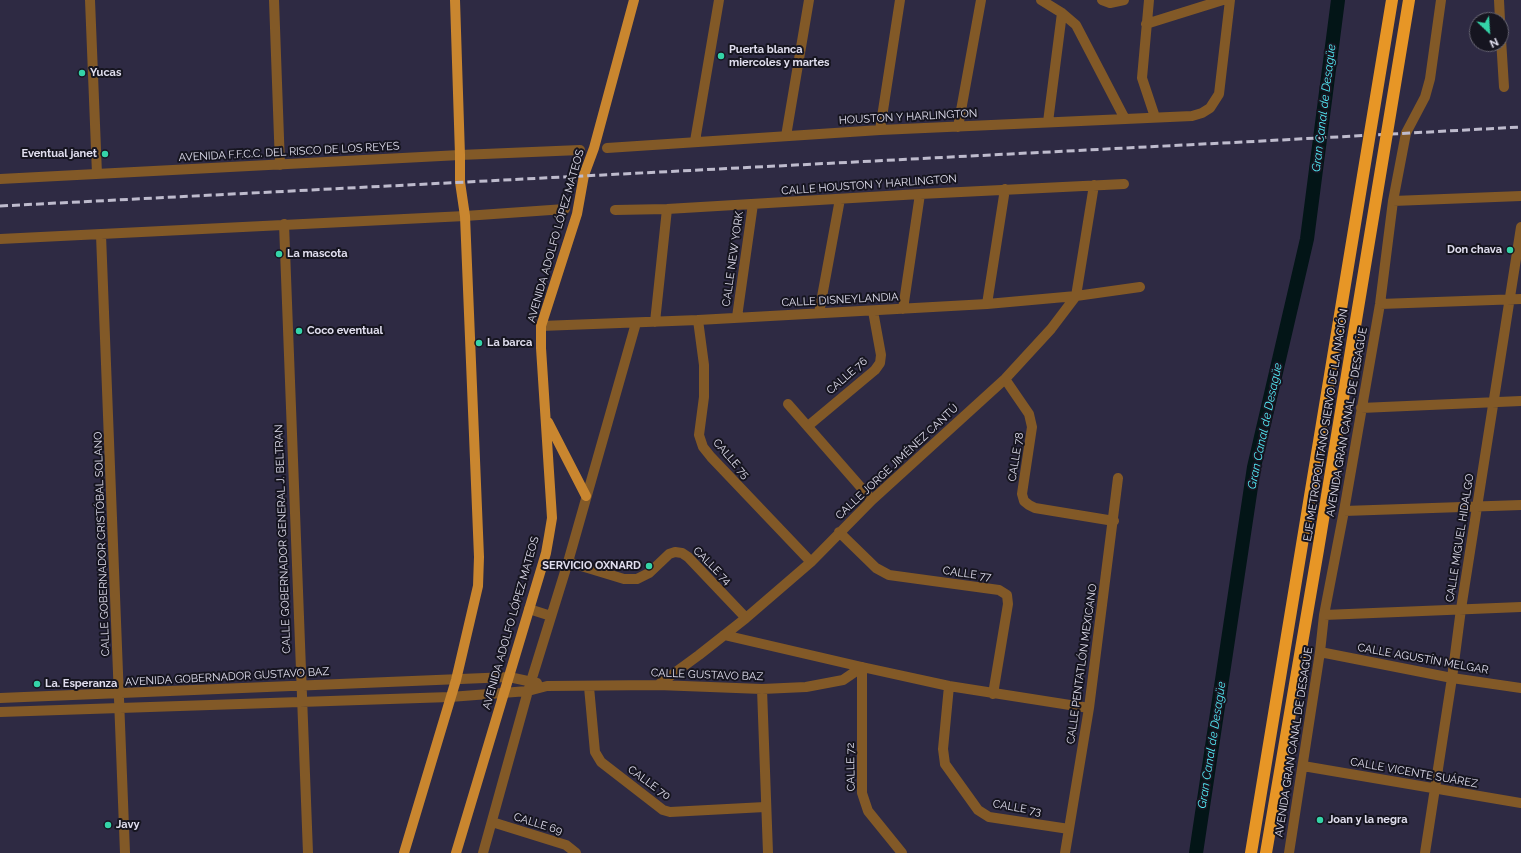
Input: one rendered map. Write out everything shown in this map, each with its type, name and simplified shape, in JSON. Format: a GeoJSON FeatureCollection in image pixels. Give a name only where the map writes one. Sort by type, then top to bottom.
{"type":"FeatureCollection","features":[{"type":"Feature","properties":{"kind":"highway","name":"EJE METROPOLITANO SIERVO DE LA NACIÓN"},"geometry":{"type":"LineString","coordinates":[[1251,853],[1392,0]]}},
{"type":"Feature","properties":{"kind":"highway","name":"EJE METROPOLITANO SIERVO DE LA NACIÓN"},"geometry":{"type":"LineString","coordinates":[[1266,853],[1409,0]]}},
{"type":"Feature","properties":{"kind":"main road"},"geometry":{"type":"LineString","coordinates":[[404,853],[456,680],[478,586],[479,557],[465,216],[460,182],[455,0]]}},
{"type":"Feature","properties":{"kind":"main road","name":"AVENIDA ADOLFO LÓPEZ MATEOS"},"geometry":{"type":"LineString","coordinates":[[456,853],[546,553],[552,518],[541,348],[541,326],[577,214],[584,175],[594,148],[634,0]]}},
{"type":"Feature","properties":{"kind":"main road"},"geometry":{"type":"LineString","coordinates":[[546,418],[586,496]]}},
{"type":"Feature","properties":{"kind":"street"},"geometry":{"type":"LineString","coordinates":[[90,0],[97,174]]}},
{"type":"Feature","properties":{"kind":"street"},"geometry":{"type":"LineString","coordinates":[[274,0],[280,165]]}},
{"type":"Feature","properties":{"kind":"street"},"geometry":{"type":"LineString","coordinates":[[695,141],[719,0]]}},
{"type":"Feature","properties":{"kind":"street"},"geometry":{"type":"LineString","coordinates":[[786,136],[809,0]]}},
{"type":"Feature","properties":{"kind":"street"},"geometry":{"type":"LineString","coordinates":[[880,130],[900,0]]}},
{"type":"Feature","properties":{"kind":"street"},"geometry":{"type":"LineString","coordinates":[[958,127],[981,0]]}},
{"type":"Feature","properties":{"kind":"street"},"geometry":{"type":"LineString","coordinates":[[1041,0],[1062,13],[1076,25],[1081,32],[1125,119]]}},
{"type":"Feature","properties":{"kind":"street"},"geometry":{"type":"LineString","coordinates":[[1102,0],[1110,3],[1124,0]]}},
{"type":"Feature","properties":{"kind":"street"},"geometry":{"type":"LineString","coordinates":[[1149,0],[1142,78],[1155,117]]}},
{"type":"Feature","properties":{"kind":"street"},"geometry":{"type":"LineString","coordinates":[[1146,24],[1223,0]]}},
{"type":"Feature","properties":{"kind":"street","name":"HOUSTON Y HARLINGTON"},"geometry":{"type":"LineString","coordinates":[[606,148],[880,130],[1192,116],[1202,113],[1210,108],[1219,94],[1230,0]]}},
{"type":"Feature","properties":{"kind":"street","name":"AVENIDA GRAN CANAL DE DESAGÜE"},"geometry":{"type":"LineString","coordinates":[[1289,853],[1320,652],[1324,615],[1344,511],[1380,304],[1393,201],[1406,133],[1425,96],[1430,79],[1441,0]]}},
{"type":"Feature","properties":{"kind":"street"},"geometry":{"type":"LineString","coordinates":[[1499,0],[1500,12]]}},
{"type":"Feature","properties":{"kind":"street"},"geometry":{"type":"LineString","coordinates":[[1048,122],[1062,13]]}},
{"type":"Feature","properties":{"kind":"street"},"geometry":{"type":"LineString","coordinates":[[1502,52],[1504,87]]}},
{"type":"Feature","properties":{"kind":"street","name":"AVENIDA F.F.C.C. DEL RISCO DE LOS REYES"},"geometry":{"type":"LineString","coordinates":[[0,180],[460,155],[580,150]]}},
{"type":"Feature","properties":{"kind":"street","name":"CALLE HOUSTON Y HARLINGTON"},"geometry":{"type":"LineString","coordinates":[[616,210],[668,209],[840,200],[1005,189],[1124,184]]}},
{"type":"Feature","properties":{"kind":"street"},"geometry":{"type":"LineString","coordinates":[[1076,296],[1094,185]]}},
{"type":"Feature","properties":{"kind":"street"},"geometry":{"type":"LineString","coordinates":[[986,304],[1005,189]]}},
{"type":"Feature","properties":{"kind":"street"},"geometry":{"type":"LineString","coordinates":[[903,309],[920,194]]}},
{"type":"Feature","properties":{"kind":"street"},"geometry":{"type":"LineString","coordinates":[[1393,201],[1521,196]]}},
{"type":"Feature","properties":{"kind":"street"},"geometry":{"type":"LineString","coordinates":[[819,313],[840,200]]}},
{"type":"Feature","properties":{"kind":"street","name":"CALLE NEW YORK"},"geometry":{"type":"LineString","coordinates":[[737,317],[753,204]]}},
{"type":"Feature","properties":{"kind":"street"},"geometry":{"type":"LineString","coordinates":[[0,239],[465,216],[565,209]]}},
{"type":"Feature","properties":{"kind":"street"},"geometry":{"type":"LineString","coordinates":[[654,322],[668,209]]}},
{"type":"Feature","properties":{"kind":"street","name":"CALLE GOBERNADOR GENERAL J. BELTRAN"},"geometry":{"type":"LineString","coordinates":[[284,224],[308,853]]}},
{"type":"Feature","properties":{"kind":"street","name":"CALLE MIGUEL HIDALGO"},"geometry":{"type":"LineString","coordinates":[[1425,853],[1461,609],[1521,227]]}},
{"type":"Feature","properties":{"kind":"street","name":"CALLE GOBERNADOR CRISTÓBAL SOLANO"},"geometry":{"type":"LineString","coordinates":[[101,234],[120,693],[125,853]]}},
{"type":"Feature","properties":{"kind":"street","name":"CALLE DISNEYLANDIA"},"geometry":{"type":"LineString","coordinates":[[541,326],[698,320],[986,304],[1076,296],[1140,287]]}},
{"type":"Feature","properties":{"kind":"street","name":"CALLE JORGE JIMÉNEZ CANTÚ"},"geometry":{"type":"LineString","coordinates":[[658,685],[746,618],[811,562],[872,500],[1005,379],[1051,329],[1076,296]]}},
{"type":"Feature","properties":{"kind":"street"},"geometry":{"type":"LineString","coordinates":[[1380,304],[1521,299]]}},
{"type":"Feature","properties":{"kind":"street","name":"CALLE 76"},"geometry":{"type":"LineString","coordinates":[[808,426],[875,370],[880,363],[882,355],[873,311]]}},
{"type":"Feature","properties":{"kind":"street","name":"CALLE 75"},"geometry":{"type":"LineString","coordinates":[[698,320],[704,365],[704,397],[699,436],[703,447],[811,562]]}},
{"type":"Feature","properties":{"kind":"street"},"geometry":{"type":"LineString","coordinates":[[482,853],[492,822],[529,686],[568,562],[636,323]]}},
{"type":"Feature","properties":{"kind":"street","name":"CALLE 78"},"geometry":{"type":"LineString","coordinates":[[1005,379],[1029,414],[1032,427],[1022,494],[1024,501],[1035,508],[1114,521]]}},
{"type":"Feature","properties":{"kind":"street"},"geometry":{"type":"LineString","coordinates":[[1361,408],[1521,401]]}},
{"type":"Feature","properties":{"kind":"street"},"geometry":{"type":"LineString","coordinates":[[788,404],[872,500]]}},
{"type":"Feature","properties":{"kind":"street","name":"CALLE PENTATLÓN MEXICANO"},"geometry":{"type":"LineString","coordinates":[[1065,853],[1089,708],[1114,521],[1118,478]]}},
{"type":"Feature","properties":{"kind":"street"},"geometry":{"type":"LineString","coordinates":[[1344,511],[1521,505]]}},
{"type":"Feature","properties":{"kind":"street","name":"CALLE 77"},"geometry":{"type":"LineString","coordinates":[[839,532],[876,568],[890,575],[999,590],[1007,595],[1008,604],[993,694]]}},
{"type":"Feature","properties":{"kind":"street","name":"CALLE 74"},"geometry":{"type":"LineString","coordinates":[[568,562],[624,579],[637,579],[649,573],[669,554],[675,552],[682,553],[688,557],[746,618]]}},
{"type":"Feature","properties":{"kind":"street"},"geometry":{"type":"LineString","coordinates":[[1324,615],[1521,607]]}},
{"type":"Feature","properties":{"kind":"street"},"geometry":{"type":"LineString","coordinates":[[529,609],[551,616]]}},
{"type":"Feature","properties":{"kind":"street"},"geometry":{"type":"LineString","coordinates":[[724,635],[949,686],[1089,708]]}},
{"type":"Feature","properties":{"kind":"street","name":"CALLE AGUSTÍN MELGAR"},"geometry":{"type":"LineString","coordinates":[[1320,652],[1452,678],[1521,688]]}},
{"type":"Feature","properties":{"kind":"street","name":"CALLE GUSTAVO BAZ"},"geometry":{"type":"LineString","coordinates":[[450,697],[503,693],[529,686],[589,687],[658,685],[762,689],[806,687],[843,680],[862,667]]}},
{"type":"Feature","properties":{"kind":"street","name":"CALLE 72"},"geometry":{"type":"LineString","coordinates":[[862,667],[862,793],[868,811],[902,853]]}},
{"type":"Feature","properties":{"kind":"street","name":"CALLE GUSTAVO BAZ"},"geometry":{"type":"LineString","coordinates":[[456,680],[509,677],[529,686]]}},
{"type":"Feature","properties":{"kind":"street","name":"AVENIDA GOBERNADOR GUSTAVO BAZ"},"geometry":{"type":"LineString","coordinates":[[0,698],[456,680]]}},
{"type":"Feature","properties":{"kind":"street","name":"CALLE 73"},"geometry":{"type":"LineString","coordinates":[[949,686],[943,749],[945,764],[978,810],[989,817],[1069,829]]}},
{"type":"Feature","properties":{"kind":"street","name":"CALLE 70"},"geometry":{"type":"LineString","coordinates":[[589,687],[595,752],[600,762],[662,810],[670,812],[765,808]]}},
{"type":"Feature","properties":{"kind":"street"},"geometry":{"type":"LineString","coordinates":[[762,689],[765,808],[768,853]]}},
{"type":"Feature","properties":{"kind":"street"},"geometry":{"type":"LineString","coordinates":[[0,712],[450,697]]}},
{"type":"Feature","properties":{"kind":"street","name":"CALLE VICENTE SUÁREZ"},"geometry":{"type":"LineString","coordinates":[[1303,766],[1521,803]]}},
{"type":"Feature","properties":{"kind":"street","name":"CALLE 69"},"geometry":{"type":"LineString","coordinates":[[492,822],[566,845],[576,853]]}},
{"type":"Feature","properties":{"kind":"waterway","name":"Gran Canal de Desagüe"},"geometry":{"type":"LineString","coordinates":[[1196,853],[1254,467],[1307,239],[1338,0]]}},
{"type":"Feature","properties":{"kind":"railway"},"geometry":{"type":"LineString","coordinates":[[0,206],[1521,127]]}},
{"type":"Feature","properties":{"kind":"place","name":"Puerta blanca miercoles y martes"},"geometry":{"type":"Point","coordinates":[721,56]}},
{"type":"Feature","properties":{"kind":"place","name":"Yucas"},"geometry":{"type":"Point","coordinates":[82,73]}},
{"type":"Feature","properties":{"kind":"place","name":"Eventual janet"},"geometry":{"type":"Point","coordinates":[105,154]}},
{"type":"Feature","properties":{"kind":"place","name":"Don chava"},"geometry":{"type":"Point","coordinates":[1510,250]}},
{"type":"Feature","properties":{"kind":"place","name":"La mascota"},"geometry":{"type":"Point","coordinates":[279,254]}},
{"type":"Feature","properties":{"kind":"place","name":"Coco eventual"},"geometry":{"type":"Point","coordinates":[299,331]}},
{"type":"Feature","properties":{"kind":"place","name":"La barca"},"geometry":{"type":"Point","coordinates":[479,343]}},
{"type":"Feature","properties":{"kind":"place","name":"SERVICIO OXNARD"},"geometry":{"type":"Point","coordinates":[649,566]}},
{"type":"Feature","properties":{"kind":"place","name":"La. Esperanza"},"geometry":{"type":"Point","coordinates":[37,684]}},
{"type":"Feature","properties":{"kind":"place","name":"Joan y la negra"},"geometry":{"type":"Point","coordinates":[1320,820]}},
{"type":"Feature","properties":{"kind":"place","name":"Javy"},"geometry":{"type":"Point","coordinates":[108,825]}}]}
